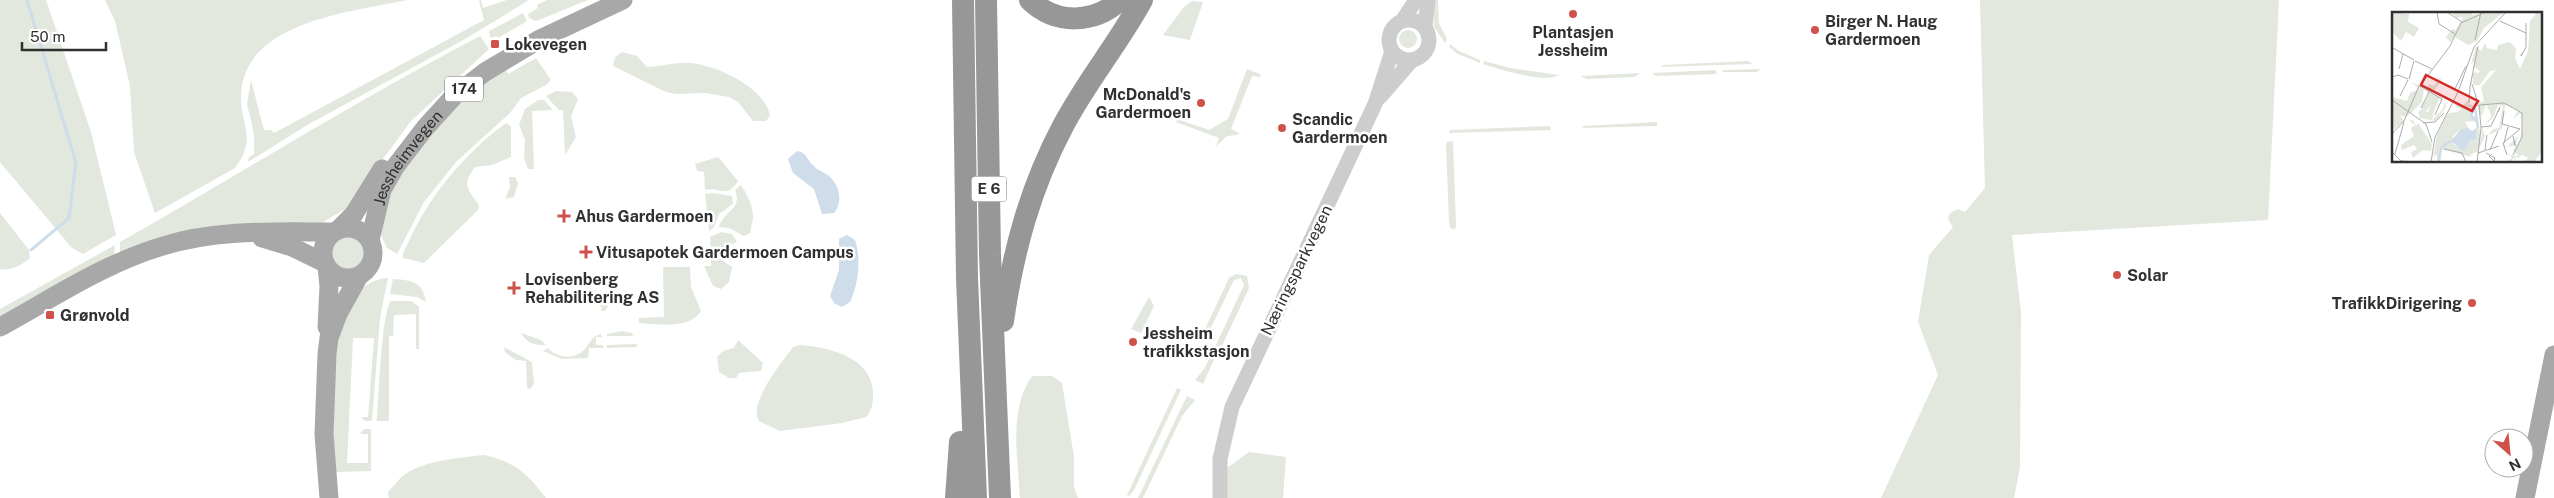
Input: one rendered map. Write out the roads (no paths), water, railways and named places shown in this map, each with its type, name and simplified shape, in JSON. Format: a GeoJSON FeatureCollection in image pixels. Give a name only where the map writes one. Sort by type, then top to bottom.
{"type":"FeatureCollection","features":[{"type":"Feature","properties":{"kind":"highway","name":"E 6"},"geometry":{"type":"LineString","coordinates":[[963,0],[970,382],[976,498]]}},
{"type":"Feature","properties":{"kind":"highway","name":"E 6"},"geometry":{"type":"LineString","coordinates":[[986,0],[994,378],[1000,498]]}},
{"type":"Feature","properties":{"kind":"highway"},"geometry":{"type":"LineString","coordinates":[[1030,0],[1055,16],[1074,19],[1099,14],[1120,0]]}},
{"type":"Feature","properties":{"kind":"highway","name":"E 6"},"geometry":{"type":"LineString","coordinates":[[994,378],[1009,277],[1023,219],[1033,193],[1063,125],[1142,0]]}},
{"type":"Feature","properties":{"kind":"highway","name":"E 6"},"geometry":{"type":"LineString","coordinates":[[956,498],[961,417],[970,382]]}},
{"type":"Feature","properties":{"kind":"main road","name":"Jessheimvegen"},"geometry":{"type":"LineString","coordinates":[[336,230],[354,214],[372,184],[424,114],[454,85],[482,63],[520,39],[562,16],[600,0]]}},
{"type":"Feature","properties":{"kind":"main road","name":"Jessheimvegen"},"geometry":{"type":"LineString","coordinates":[[370,240],[382,190],[395,167],[425,128],[455,96],[485,72],[540,39],[623,0]]}},
{"type":"Feature","properties":{"kind":"main road"},"geometry":{"type":"LineString","coordinates":[[0,327],[108,268],[138,254],[164,245],[202,237],[274,231],[353,228],[360,230],[370,240]]}},
{"type":"Feature","properties":{"kind":"main road","name":"174"},"geometry":{"type":"LineString","coordinates":[[326,265],[323,249],[328,237],[336,230]]}},
{"type":"Feature","properties":{"kind":"main road"},"geometry":{"type":"LineString","coordinates":[[246,234],[292,247],[326,265],[338,276],[352,278],[359,276]]}},
{"type":"Feature","properties":{"kind":"main road","name":"174"},"geometry":{"type":"LineString","coordinates":[[359,276],[369,267],[372,260],[374,253],[370,240]]}},
{"type":"Feature","properties":{"kind":"main road"},"geometry":{"type":"LineString","coordinates":[[326,265],[329,286],[327,323],[329,338],[323,410],[329,498]]}},
{"type":"Feature","properties":{"kind":"main road"},"geometry":{"type":"LineString","coordinates":[[329,338],[338,314],[359,276]]}},
{"type":"Feature","properties":{"kind":"main road"},"geometry":{"type":"LineString","coordinates":[[2525,498],[2554,355]]}},
{"type":"Feature","properties":{"kind":"street","name":"Næringsparkvegen"},"geometry":{"type":"LineString","coordinates":[[1220,498],[1220,459],[1232,407],[1375,104],[1392,52],[1389,40],[1390,34],[1396,24],[1402,21],[1416,0]]}},
{"type":"Feature","properties":{"kind":"street","name":"Næringsparkvegen"},"geometry":{"type":"LineString","coordinates":[[1375,104],[1412,60],[1421,56],[1428,48],[1429,37],[1425,27],[1428,0]]}},
{"type":"Feature","properties":{"kind":"street"},"geometry":{"type":"LineString","coordinates":[[1402,21],[1415,20],[1425,27]]}},
{"type":"Feature","properties":{"kind":"street"},"geometry":{"type":"LineString","coordinates":[[1392,52],[1401,58],[1412,60]]}},
{"type":"Feature","properties":{"kind":"water"},"geometry":{"type":"Polygon","coordinates":[[[797,151],[803,153],[817,169],[828,175],[836,185],[839,204],[834,213],[822,214],[814,189],[793,173],[788,159],[797,151]]]}},
{"type":"Feature","properties":{"kind":"water"},"geometry":{"type":"Polygon","coordinates":[[[847,235],[855,240],[858,255],[858,271],[850,302],[842,307],[834,303],[830,296],[839,270],[839,239],[847,235]]]}},
{"type":"Feature","properties":{"kind":"waterway"},"geometry":{"type":"LineString","coordinates":[[27,0],[76,163],[69,218],[31,250]]}},
{"type":"Feature","properties":{"kind":"place","name":"Plantasjen Jessheim"},"geometry":{"type":"Point","coordinates":[1573,14]}},
{"type":"Feature","properties":{"kind":"place","name":"Birger N. Haug Gardermoen"},"geometry":{"type":"Point","coordinates":[1815,30]}},
{"type":"Feature","properties":{"kind":"place","name":"Lokevegen"},"geometry":{"type":"Point","coordinates":[495,44]}},
{"type":"Feature","properties":{"kind":"place","name":"McDonald's Gardermoen"},"geometry":{"type":"Point","coordinates":[1201,103]}},
{"type":"Feature","properties":{"kind":"place","name":"Scandic Gardermoen"},"geometry":{"type":"Point","coordinates":[1282,128]}},
{"type":"Feature","properties":{"kind":"place","name":"Ahus Gardermoen"},"geometry":{"type":"Point","coordinates":[564,216]}},
{"type":"Feature","properties":{"kind":"place","name":"Vitusapotek Gardermoen Campus"},"geometry":{"type":"Point","coordinates":[586,252]}},
{"type":"Feature","properties":{"kind":"place","name":"Solar"},"geometry":{"type":"Point","coordinates":[2117,275]}},
{"type":"Feature","properties":{"kind":"place","name":"Lovisenberg Rehabilitering AS"},"geometry":{"type":"Point","coordinates":[514,288]}},
{"type":"Feature","properties":{"kind":"place","name":"TrafikkDirigering"},"geometry":{"type":"Point","coordinates":[2472,303]}},
{"type":"Feature","properties":{"kind":"place","name":"Grønvold"},"geometry":{"type":"Point","coordinates":[50,315]}},
{"type":"Feature","properties":{"kind":"place","name":"Jessheim trafikkstasjon"},"geometry":{"type":"Point","coordinates":[1133,342]}}]}
